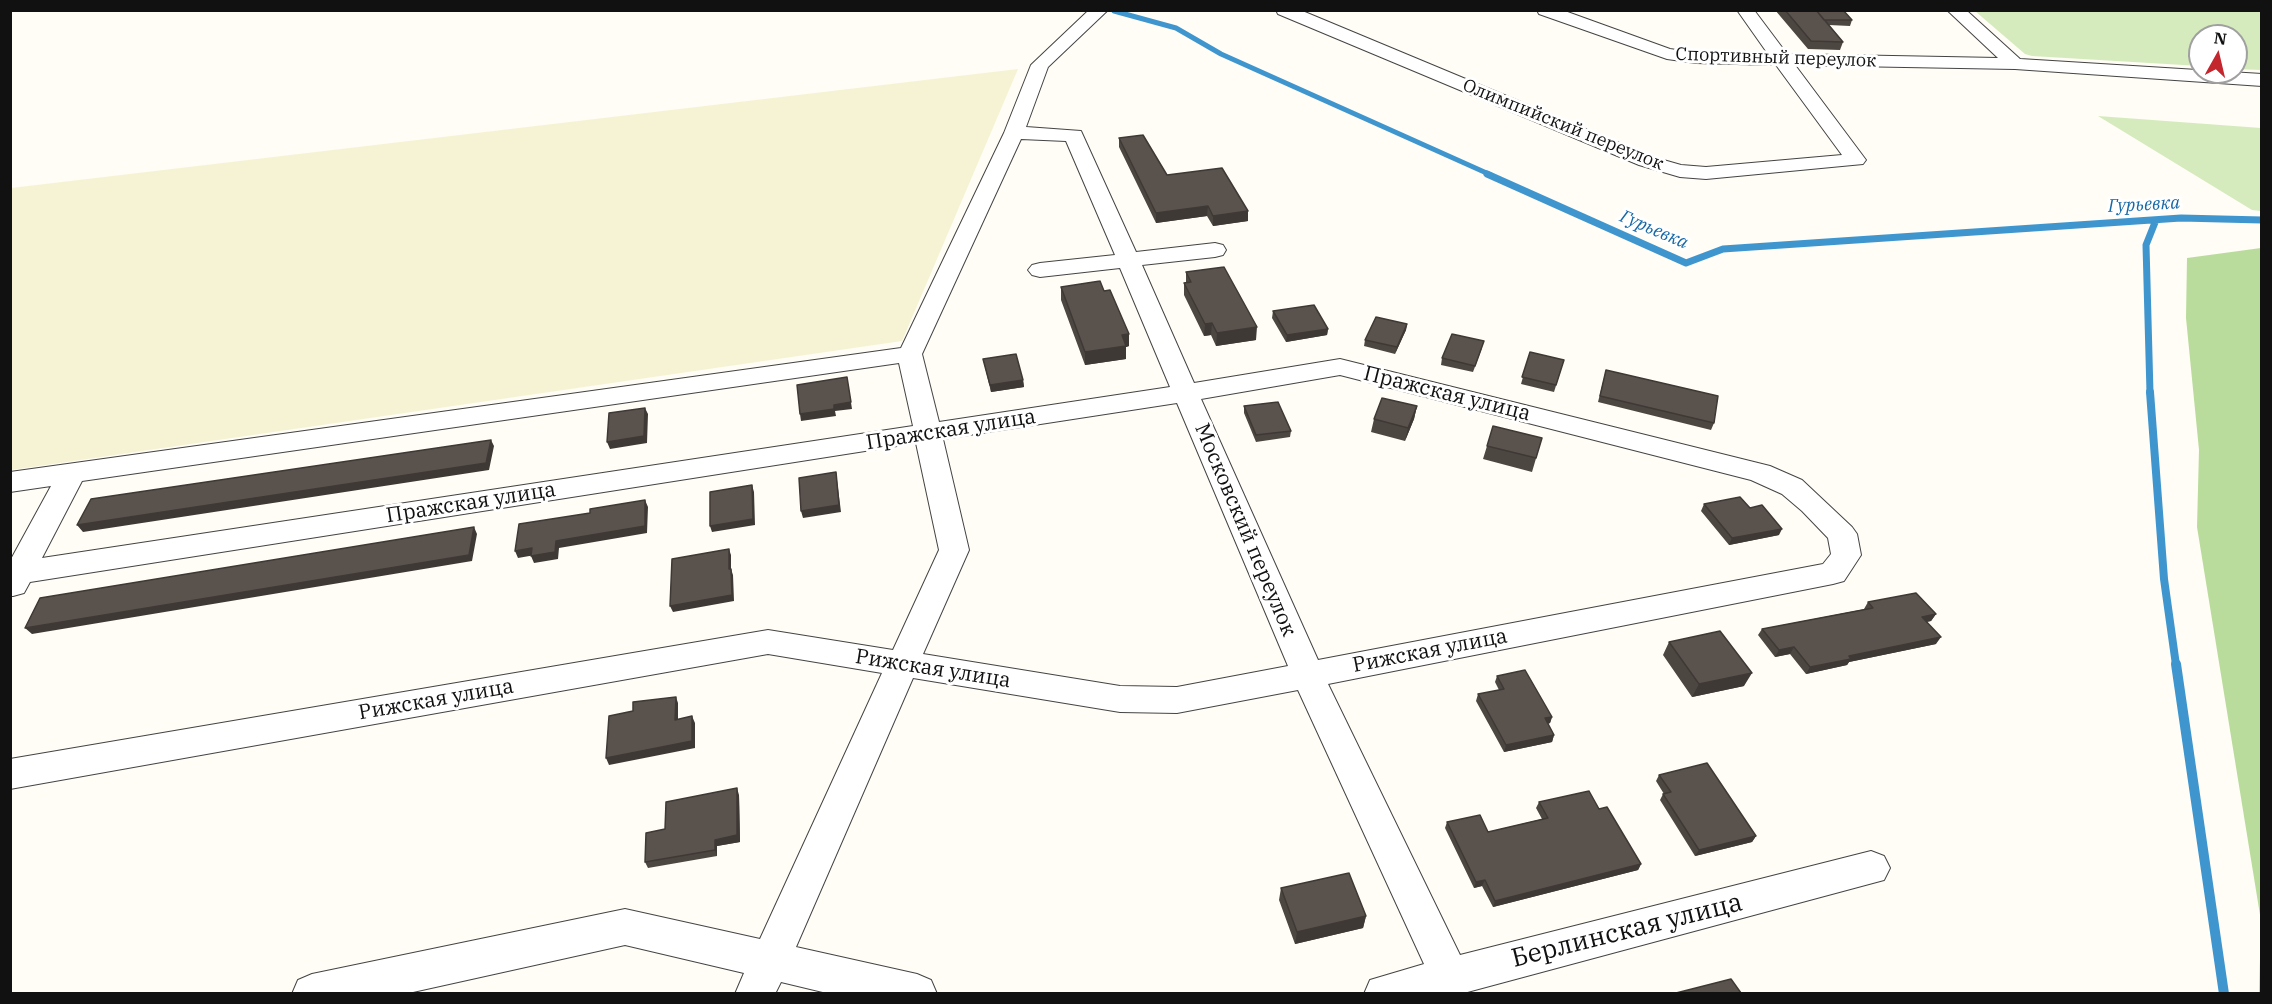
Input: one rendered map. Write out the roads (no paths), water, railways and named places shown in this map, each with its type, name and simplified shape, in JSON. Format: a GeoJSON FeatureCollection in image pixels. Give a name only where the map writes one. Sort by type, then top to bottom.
{"type":"FeatureCollection","features":[{"type":"Feature","properties":{"kind":"street"},"geometry":{"type":"LineString","coordinates":[[762,977],[954,550],[910,354],[1014,133],[1040,65],[1100,10]]}},
{"type":"Feature","properties":{"kind":"street","name":"Олимпийский переулок"},"geometry":{"type":"LineString","coordinates":[[1284,10],[1646,161],[1680,171],[1707,174],[1856,160],[1780,60]]}},
{"type":"Feature","properties":{"kind":"street","name":"Спортивный переулок"},"geometry":{"type":"LineString","coordinates":[[1545,10],[1667,54],[1696,58],[2015,64],[2262,80]]}},
{"type":"Feature","properties":{"kind":"street"},"geometry":{"type":"LineString","coordinates":[[1744,10],[1780,60]]}},
{"type":"Feature","properties":{"kind":"street"},"geometry":{"type":"LineString","coordinates":[[1955,10],[2015,64]]}},
{"type":"Feature","properties":{"kind":"street","name":"Московский переулок"},"geometry":{"type":"LineString","coordinates":[[1014,133],[1074,135],[1308,675],[1449,976]]}},
{"type":"Feature","properties":{"kind":"street"},"geometry":{"type":"LineString","coordinates":[[1040,270],[1215,250]]}},
{"type":"Feature","properties":{"kind":"street"},"geometry":{"type":"LineString","coordinates":[[10,482],[910,354]]}},
{"type":"Feature","properties":{"kind":"street","name":"Пражская улица"},"geometry":{"type":"LineString","coordinates":[[13,579],[1340,367],[1760,474],[1792,487],[1812,504],[1842,534],[1846,555]]}},
{"type":"Feature","properties":{"kind":"street"},"geometry":{"type":"LineString","coordinates":[[13,579],[72,472]]}},
{"type":"Feature","properties":{"kind":"street","name":"Рижская улица"},"geometry":{"type":"LineString","coordinates":[[10,774],[768,642],[1120,699],[1177,700],[1833,573],[1846,555]]}},
{"type":"Feature","properties":{"kind":"street","name":"Берлинская улица"},"geometry":{"type":"LineString","coordinates":[[1384,993],[1871,868]]}},
{"type":"Feature","properties":{"kind":"street"},"geometry":{"type":"LineString","coordinates":[[312,993],[625,927],[762,977],[917,993]]}},
{"type":"Feature","properties":{"kind":"waterway","name":"Гурьевка"},"geometry":{"type":"LineString","coordinates":[[1114,11],[1176,28],[1221,54],[1491,175]]}},
{"type":"Feature","properties":{"kind":"waterway","name":"Гурьевка"},"geometry":{"type":"LineString","coordinates":[[1487,174],[1686,263],[1723,249],[2181,218],[2262,220]]}},
{"type":"Feature","properties":{"kind":"waterway"},"geometry":{"type":"LineString","coordinates":[[2150,393],[2146,245],[2156,220]]}},
{"type":"Feature","properties":{"kind":"waterway"},"geometry":{"type":"LineString","coordinates":[[2150,392],[2164,579],[2176,665]]}},
{"type":"Feature","properties":{"kind":"waterway"},"geometry":{"type":"LineString","coordinates":[[2176,664],[2224,994]]}}]}
